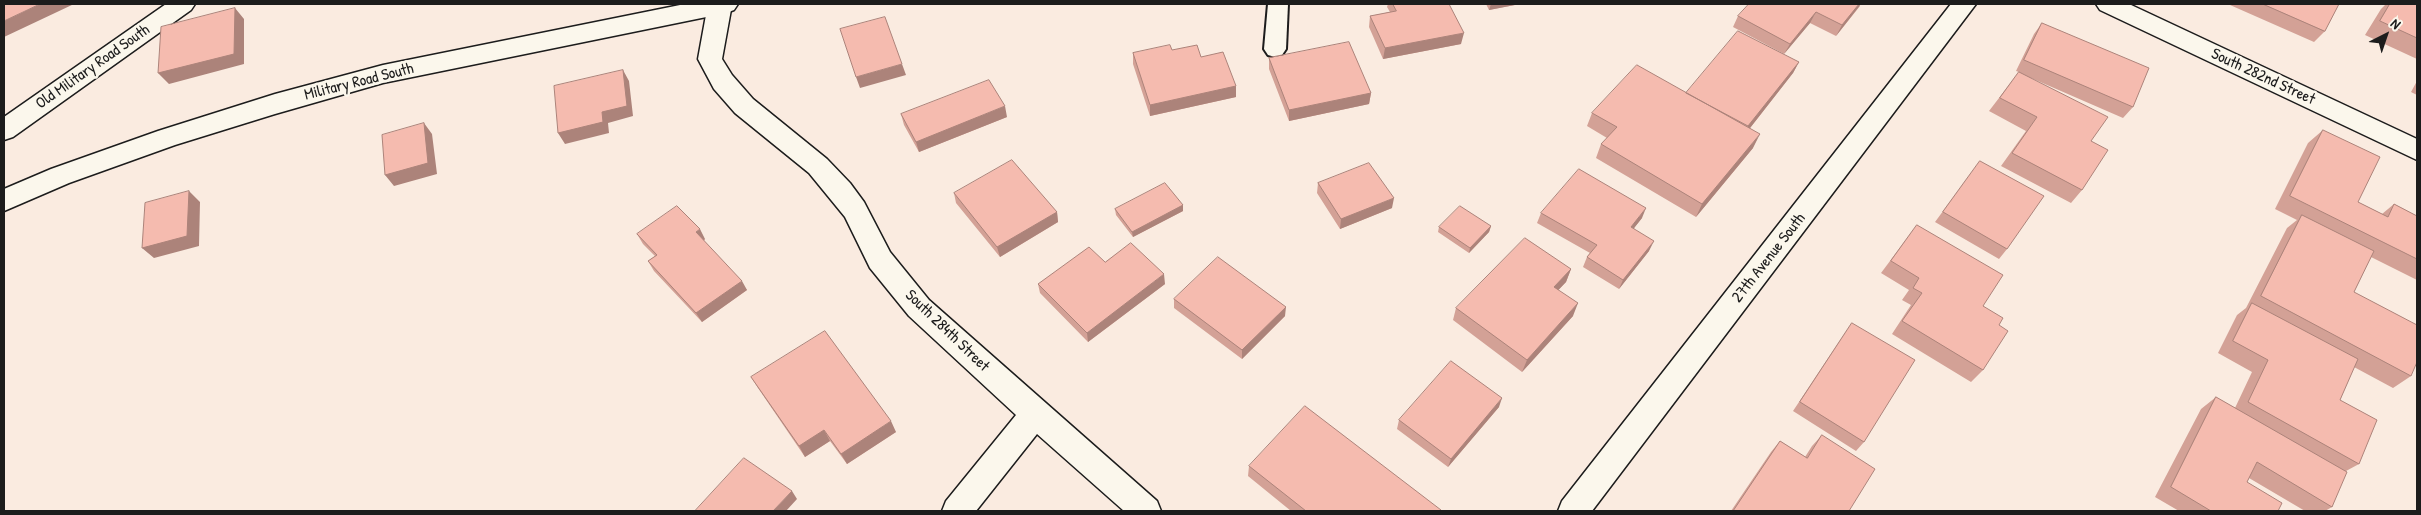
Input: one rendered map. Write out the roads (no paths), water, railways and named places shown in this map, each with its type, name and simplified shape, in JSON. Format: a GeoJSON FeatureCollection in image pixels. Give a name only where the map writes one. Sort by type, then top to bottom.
{"type":"FeatureCollection","features":[{"type":"Feature","properties":{"kind":"street","name":"Old Military Road South"},"geometry":{"type":"LineString","coordinates":[[4,130],[183,4]]}},
{"type":"Feature","properties":{"kind":"street","name":"Military Road South"},"geometry":{"type":"LineString","coordinates":[[4,200],[60,176],[167,138],[275,104],[383,74],[722,4]]}},
{"type":"Feature","properties":{"kind":"street","name":"South 284th Street"},"geometry":{"type":"LineString","coordinates":[[722,4],[710,59],[723,82],[744,106],[818,166],[855,210],[880,260],[919,308],[1035,414],[1146,511]]}},
{"type":"Feature","properties":{"kind":"street","name":"27th Avenue South"},"geometry":{"type":"LineString","coordinates":[[1573,511],[1964,4]]}},
{"type":"Feature","properties":{"kind":"street","name":"South 282nd Street"},"geometry":{"type":"LineString","coordinates":[[2108,4],[2417,150]]}},
{"type":"Feature","properties":{"kind":"street"},"geometry":{"type":"LineString","coordinates":[[957,511],[1035,414]]}},
{"type":"Feature","properties":{"kind":"lane"},"geometry":{"type":"LineString","coordinates":[[1275,49],[1278,4]]}}]}
